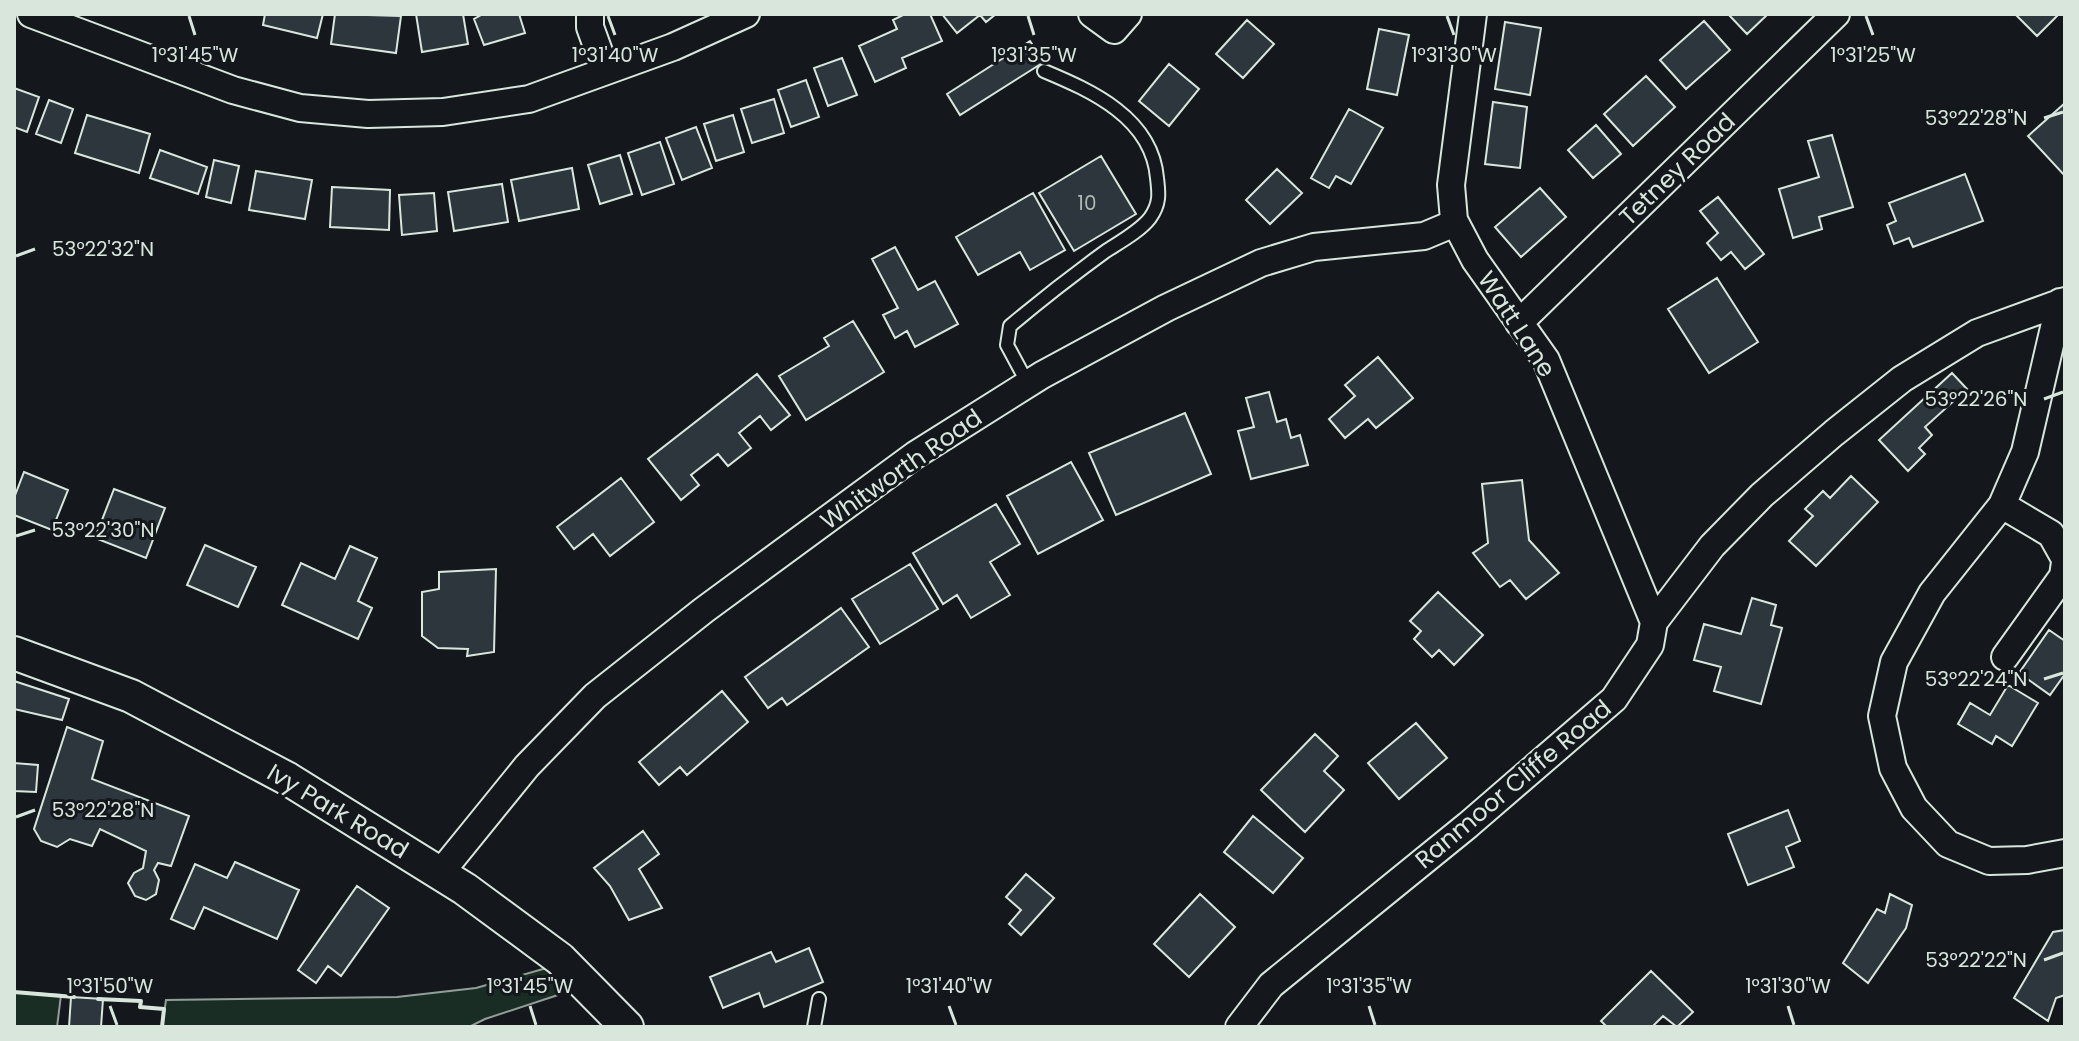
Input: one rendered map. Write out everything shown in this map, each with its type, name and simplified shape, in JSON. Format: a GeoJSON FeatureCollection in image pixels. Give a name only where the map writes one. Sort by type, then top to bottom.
{"type":"FeatureCollection","features":[{"type":"Feature","properties":{"kind":"street"},"geometry":{"type":"LineString","coordinates":[[31,14],[233,90],[300,108],[368,114],[443,112],[529,99],[673,47],[746,14]]}},
{"type":"Feature","properties":{"kind":"street"},"geometry":{"type":"LineString","coordinates":[[590,14],[590,27],[606,71]]}},
{"type":"Feature","properties":{"kind":"street"},"geometry":{"type":"LineString","coordinates":[[1092,14],[1114,30],[1128,14]]}},
{"type":"Feature","properties":{"kind":"street","name":"Watt Lane"},"geometry":{"type":"LineString","coordinates":[[1473,14],[1451,185],[1455,223],[1475,260],[1546,360],[1654,622]]}},
{"type":"Feature","properties":{"kind":"street","name":"Tetney Road"},"geometry":{"type":"LineString","coordinates":[[1519,323],[1836,14]]}},
{"type":"Feature","properties":{"kind":"street","name":"Whitworth Road"},"geometry":{"type":"LineString","coordinates":[[441,872],[527,766],[595,696],[704,610],[915,455],[1028,384],[1166,308],[1261,263],[1314,247],[1424,236],[1455,223]]}},
{"type":"Feature","properties":{"kind":"street"},"geometry":{"type":"LineString","coordinates":[[2062,302],[2025,452],[2002,505],[1932,593],[1894,662],[1882,716],[1893,768],[1914,808],[1948,844],[1989,861],[2027,860],[2065,853]]}},
{"type":"Feature","properties":{"kind":"street","name":"Ranmoor Cliffe Road"},"geometry":{"type":"LineString","coordinates":[[1239,1027],[1271,985],[1468,825],[1614,699],[1650,645],[1654,622],[1712,546],[1762,495],[1902,379],[1977,333],[2062,302]]}},
{"type":"Feature","properties":{"kind":"street"},"geometry":{"type":"LineString","coordinates":[[2002,505],[2051,534],[2065,561],[2063,576],[2005,657]]}},
{"type":"Feature","properties":{"kind":"street","name":"Ivy Park Road"},"geometry":{"type":"LineString","coordinates":[[14,653],[131,696],[288,779],[441,872],[560,959],[627,1027]]}},
{"type":"Feature","properties":{"kind":"lane"},"geometry":{"type":"LineString","coordinates":[[1028,384],[1007,345],[1010,326],[1050,292],[1148,221],[1160,202],[1156,167],[1139,131],[1117,109],[1093,92],[1044,71]]}},
{"type":"Feature","properties":{"kind":"lane"},"geometry":{"type":"LineString","coordinates":[[814,1027],[819,999]]}},
{"type":"Feature","properties":{"kind":"green space"},"geometry":{"type":"Polygon","coordinates":[[[553,969],[558,979],[558,995],[469,1027],[162,1027],[166,1000],[397,997],[476,988],[553,969]]]}},
{"type":"Feature","properties":{"kind":"green space"},"geometry":{"type":"Polygon","coordinates":[[[14,992],[61,995],[57,1027],[14,1027],[14,992]]]}},
{"type":"Feature","properties":{"kind":"building"},"geometry":{"type":"Polygon","coordinates":[[[265,14],[323,14],[317,38],[263,25],[265,14]]]}},
{"type":"Feature","properties":{"kind":"building"},"geometry":{"type":"Polygon","coordinates":[[[335,14],[401,16],[396,53],[331,44],[335,14]]]}},
{"type":"Feature","properties":{"kind":"building"},"geometry":{"type":"Polygon","coordinates":[[[416,14],[463,14],[468,44],[422,52],[416,14]]]}},
{"type":"Feature","properties":{"kind":"building"},"geometry":{"type":"Polygon","coordinates":[[[483,14],[519,14],[525,33],[484,45],[474,19],[483,14]]]}},
{"type":"Feature","properties":{"kind":"building"},"geometry":{"type":"Polygon","coordinates":[[[905,14],[930,14],[942,41],[902,58],[906,68],[875,82],[859,46],[897,29],[893,20],[905,14]]]}},
{"type":"Feature","properties":{"kind":"building"},"geometry":{"type":"Polygon","coordinates":[[[942,14],[996,14],[986,22],[980,15],[957,33],[942,14]]]}},
{"type":"Feature","properties":{"kind":"building"},"geometry":{"type":"Polygon","coordinates":[[[1728,14],[1768,14],[1747,34],[1728,14]]]}},
{"type":"Feature","properties":{"kind":"building"},"geometry":{"type":"Polygon","coordinates":[[[2015,14],[2056,14],[2057,16],[2037,36],[2015,14]]]}},
{"type":"Feature","properties":{"kind":"building"},"geometry":{"type":"Polygon","coordinates":[[[1247,20],[1274,44],[1243,78],[1216,54],[1247,20]]]}},
{"type":"Feature","properties":{"kind":"building"},"geometry":{"type":"Polygon","coordinates":[[[1704,21],[1730,50],[1686,89],[1660,60],[1704,21]]]}},
{"type":"Feature","properties":{"kind":"building"},"geometry":{"type":"Polygon","coordinates":[[[1505,22],[1541,28],[1530,95],[1495,89],[1505,22]]]}},
{"type":"Feature","properties":{"kind":"building"},"geometry":{"type":"Polygon","coordinates":[[[1379,29],[1409,35],[1397,95],[1367,89],[1379,29]]]}},
{"type":"Feature","properties":{"kind":"building"},"geometry":{"type":"Polygon","coordinates":[[[1030,41],[1044,62],[960,115],[947,94],[1030,41]]]}},
{"type":"Feature","properties":{"kind":"building"},"geometry":{"type":"Polygon","coordinates":[[[842,58],[857,95],[828,106],[814,68],[842,58]]]}},
{"type":"Feature","properties":{"kind":"building"},"geometry":{"type":"Polygon","coordinates":[[[1169,64],[1199,89],[1169,126],[1139,101],[1169,64]]]}},
{"type":"Feature","properties":{"kind":"building"},"geometry":{"type":"Polygon","coordinates":[[[1646,76],[1675,107],[1633,146],[1604,114],[1646,76]]]}},
{"type":"Feature","properties":{"kind":"building"},"geometry":{"type":"Polygon","coordinates":[[[806,80],[819,117],[791,127],[778,90],[806,80]]]}},
{"type":"Feature","properties":{"kind":"building"},"geometry":{"type":"Polygon","coordinates":[[[14,88],[39,97],[27,132],[14,127],[14,88]]]}},
{"type":"Feature","properties":{"kind":"building"},"geometry":{"type":"Polygon","coordinates":[[[774,99],[784,133],[752,143],[741,109],[774,99]]]}},
{"type":"Feature","properties":{"kind":"building"},"geometry":{"type":"Polygon","coordinates":[[[49,100],[73,109],[61,143],[36,134],[49,100]]]}},
{"type":"Feature","properties":{"kind":"building"},"geometry":{"type":"Polygon","coordinates":[[[1493,102],[1527,107],[1520,168],[1485,164],[1493,102]]]}},
{"type":"Feature","properties":{"kind":"building"},"geometry":{"type":"Polygon","coordinates":[[[2065,103],[2065,176],[2028,136],[2065,103]]]}},
{"type":"Feature","properties":{"kind":"building"},"geometry":{"type":"Polygon","coordinates":[[[1349,109],[1383,128],[1351,184],[1336,176],[1329,188],[1311,178],[1349,109]]]}},
{"type":"Feature","properties":{"kind":"building"},"geometry":{"type":"Polygon","coordinates":[[[87,115],[150,134],[139,173],[75,153],[87,115]]]}},
{"type":"Feature","properties":{"kind":"building"},"geometry":{"type":"Polygon","coordinates":[[[733,115],[744,152],[716,161],[704,124],[733,115]]]}},
{"type":"Feature","properties":{"kind":"building"},"geometry":{"type":"Polygon","coordinates":[[[1596,125],[1621,154],[1593,178],[1568,150],[1596,125]]]}},
{"type":"Feature","properties":{"kind":"building"},"geometry":{"type":"Polygon","coordinates":[[[696,127],[712,168],[682,180],[666,138],[696,127]]]}},
{"type":"Feature","properties":{"kind":"building"},"geometry":{"type":"Polygon","coordinates":[[[1832,135],[1853,207],[1819,217],[1822,229],[1793,238],[1779,189],[1819,177],[1808,141],[1832,135]]]}},
{"type":"Feature","properties":{"kind":"building"},"geometry":{"type":"Polygon","coordinates":[[[660,142],[674,184],[642,195],[628,153],[660,142]]]}},
{"type":"Feature","properties":{"kind":"building"},"geometry":{"type":"Polygon","coordinates":[[[160,150],[207,167],[198,194],[150,178],[160,150]]]}},
{"type":"Feature","properties":{"kind":"building"},"geometry":{"type":"Polygon","coordinates":[[[620,155],[632,194],[600,204],[588,165],[620,155]]]}},
{"type":"Feature","properties":{"kind":"building"},"geometry":{"type":"Polygon","coordinates":[[[1101,156],[1136,214],[1074,251],[1039,193],[1101,156]]]}},
{"type":"Feature","properties":{"kind":"building"},"geometry":{"type":"Polygon","coordinates":[[[214,160],[239,166],[231,203],[206,197],[214,160]]]}},
{"type":"Feature","properties":{"kind":"building"},"geometry":{"type":"Polygon","coordinates":[[[572,168],[579,209],[519,221],[511,180],[572,168]]]}},
{"type":"Feature","properties":{"kind":"building"},"geometry":{"type":"Polygon","coordinates":[[[1277,169],[1302,193],[1270,224],[1246,200],[1277,169]]]}},
{"type":"Feature","properties":{"kind":"building"},"geometry":{"type":"Polygon","coordinates":[[[256,171],[312,180],[305,219],[249,210],[256,171]]]}},
{"type":"Feature","properties":{"kind":"building"},"geometry":{"type":"Polygon","coordinates":[[[1965,174],[1983,221],[1913,247],[1909,238],[1894,244],[1887,225],[1896,221],[1889,203],[1965,174]]]}},
{"type":"Feature","properties":{"kind":"building"},"geometry":{"type":"Polygon","coordinates":[[[502,184],[508,222],[454,231],[448,192],[502,184]]]}},
{"type":"Feature","properties":{"kind":"building"},"geometry":{"type":"Polygon","coordinates":[[[332,187],[390,190],[389,230],[330,227],[332,187]]]}},
{"type":"Feature","properties":{"kind":"building"},"geometry":{"type":"Polygon","coordinates":[[[1540,188],[1566,217],[1521,257],[1495,227],[1540,188]]]}},
{"type":"Feature","properties":{"kind":"building"},"geometry":{"type":"Polygon","coordinates":[[[434,193],[437,231],[402,235],[399,195],[434,193]]]}},
{"type":"Feature","properties":{"kind":"building"},"geometry":{"type":"Polygon","coordinates":[[[1033,193],[1065,250],[1030,270],[1020,252],[978,275],[956,237],[1033,193]]]}},
{"type":"Feature","properties":{"kind":"building"},"geometry":{"type":"Polygon","coordinates":[[[1718,197],[1764,254],[1745,269],[1731,252],[1721,260],[1707,243],[1718,233],[1700,211],[1718,197]]]}},
{"type":"Feature","properties":{"kind":"building"},"geometry":{"type":"Polygon","coordinates":[[[895,247],[918,290],[935,281],[958,324],[915,347],[907,331],[895,338],[883,315],[898,308],[872,259],[895,247]]]}},
{"type":"Feature","properties":{"kind":"building"},"geometry":{"type":"Polygon","coordinates":[[[1717,278],[1758,342],[1709,373],[1668,309],[1717,278]]]}},
{"type":"Feature","properties":{"kind":"building"},"geometry":{"type":"Polygon","coordinates":[[[853,321],[884,372],[806,420],[779,376],[829,346],[824,338],[853,321]]]}},
{"type":"Feature","properties":{"kind":"building"},"geometry":{"type":"Polygon","coordinates":[[[1378,357],[1413,398],[1376,428],[1368,419],[1345,438],[1329,419],[1355,396],[1345,385],[1378,357]]]}},
{"type":"Feature","properties":{"kind":"building"},"geometry":{"type":"Polygon","coordinates":[[[1952,373],[1967,389],[1925,427],[1932,435],[1919,448],[1925,454],[1908,471],[1879,440],[1952,373]]]}},
{"type":"Feature","properties":{"kind":"building"},"geometry":{"type":"Polygon","coordinates":[[[757,374],[790,415],[771,430],[760,416],[739,433],[751,448],[728,466],[718,454],[691,475],[699,485],[681,500],[648,459],[757,374]]]}},
{"type":"Feature","properties":{"kind":"building"},"geometry":{"type":"Polygon","coordinates":[[[1269,392],[1277,422],[1286,419],[1291,438],[1300,435],[1308,465],[1251,479],[1238,431],[1254,427],[1246,398],[1269,392]]]}},
{"type":"Feature","properties":{"kind":"building"},"geometry":{"type":"Polygon","coordinates":[[[1185,413],[1211,474],[1116,515],[1089,453],[1185,413]]]}},
{"type":"Feature","properties":{"kind":"building"},"geometry":{"type":"Polygon","coordinates":[[[1071,462],[1103,520],[1038,554],[1007,496],[1071,462]]]}},
{"type":"Feature","properties":{"kind":"building"},"geometry":{"type":"Polygon","coordinates":[[[24,472],[68,490],[52,530],[14,515],[14,498],[24,472]]]}},
{"type":"Feature","properties":{"kind":"building"},"geometry":{"type":"Polygon","coordinates":[[[1851,476],[1878,502],[1816,566],[1789,541],[1813,516],[1805,509],[1823,491],[1830,498],[1851,476]]]}},
{"type":"Feature","properties":{"kind":"building"},"geometry":{"type":"Polygon","coordinates":[[[621,478],[654,522],[610,556],[593,534],[574,549],[557,527],[621,478]]]}},
{"type":"Feature","properties":{"kind":"building"},"geometry":{"type":"Polygon","coordinates":[[[1522,480],[1529,540],[1559,573],[1526,599],[1510,580],[1500,587],[1473,553],[1488,543],[1482,484],[1522,480]]]}},
{"type":"Feature","properties":{"kind":"building"},"geometry":{"type":"Polygon","coordinates":[[[114,489],[165,508],[146,558],[95,538],[114,489]]]}},
{"type":"Feature","properties":{"kind":"building"},"geometry":{"type":"Polygon","coordinates":[[[996,504],[1020,544],[990,562],[1010,595],[971,618],[957,595],[943,604],[913,553],[996,504]]]}},
{"type":"Feature","properties":{"kind":"building"},"geometry":{"type":"Polygon","coordinates":[[[205,545],[256,567],[238,607],[187,585],[205,545]]]}},
{"type":"Feature","properties":{"kind":"building"},"geometry":{"type":"Polygon","coordinates":[[[350,546],[377,558],[358,601],[372,608],[358,639],[282,605],[301,563],[335,579],[350,546]]]}},
{"type":"Feature","properties":{"kind":"building"},"geometry":{"type":"Polygon","coordinates":[[[910,564],[938,609],[880,644],[852,599],[910,564]]]}},
{"type":"Feature","properties":{"kind":"building"},"geometry":{"type":"Polygon","coordinates":[[[496,569],[494,652],[467,656],[468,649],[438,648],[422,636],[422,592],[439,589],[439,572],[496,569]]]}},
{"type":"Feature","properties":{"kind":"building"},"geometry":{"type":"Polygon","coordinates":[[[1438,592],[1483,635],[1454,665],[1439,650],[1432,657],[1414,639],[1421,631],[1410,621],[1438,592]]]}},
{"type":"Feature","properties":{"kind":"building"},"geometry":{"type":"Polygon","coordinates":[[[1752,598],[1776,605],[1771,625],[1782,628],[1761,704],[1714,691],[1721,667],[1694,660],[1704,624],[1741,634],[1752,598]]]}},
{"type":"Feature","properties":{"kind":"building"},"geometry":{"type":"Polygon","coordinates":[[[841,608],[869,647],[787,705],[782,698],[768,708],[745,677],[841,608]]]}},
{"type":"Feature","properties":{"kind":"building"},"geometry":{"type":"Polygon","coordinates":[[[2049,630],[2065,641],[2065,674],[2050,695],[2019,673],[2049,630]]]}},
{"type":"Feature","properties":{"kind":"building"},"geometry":{"type":"Polygon","coordinates":[[[14,681],[69,699],[62,720],[14,709],[14,681]]]}},
{"type":"Feature","properties":{"kind":"building"},"geometry":{"type":"Polygon","coordinates":[[[2008,685],[2038,703],[2012,746],[1996,736],[1992,744],[1958,724],[1970,703],[1990,715],[2008,685]]]}},
{"type":"Feature","properties":{"kind":"building"},"geometry":{"type":"Polygon","coordinates":[[[722,691],[748,722],[687,775],[680,767],[659,785],[639,762],[722,691]]]}},
{"type":"Feature","properties":{"kind":"building"},"geometry":{"type":"Polygon","coordinates":[[[1416,723],[1447,758],[1399,799],[1368,763],[1416,723]]]}},
{"type":"Feature","properties":{"kind":"building"},"geometry":{"type":"Polygon","coordinates":[[[67,727],[103,741],[92,779],[189,816],[171,866],[158,863],[154,870],[159,880],[156,894],[146,900],[135,896],[128,883],[134,873],[143,868],[146,851],[100,829],[92,846],[70,839],[57,847],[41,841],[34,829],[67,727]]]}},
{"type":"Feature","properties":{"kind":"building"},"geometry":{"type":"Polygon","coordinates":[[[1315,734],[1338,756],[1324,771],[1344,790],[1305,832],[1261,790],[1315,734]]]}},
{"type":"Feature","properties":{"kind":"building"},"geometry":{"type":"Polygon","coordinates":[[[14,763],[38,765],[36,792],[14,791],[14,763]]]}},
{"type":"Feature","properties":{"kind":"building"},"geometry":{"type":"Polygon","coordinates":[[[1788,810],[1800,841],[1786,847],[1794,867],[1748,885],[1728,834],[1788,810]]]}},
{"type":"Feature","properties":{"kind":"building"},"geometry":{"type":"Polygon","coordinates":[[[1253,816],[1303,858],[1273,893],[1224,852],[1253,816]]]}},
{"type":"Feature","properties":{"kind":"building"},"geometry":{"type":"Polygon","coordinates":[[[643,831],[659,854],[639,869],[662,908],[629,920],[610,886],[594,868],[643,831]]]}},
{"type":"Feature","properties":{"kind":"building"},"geometry":{"type":"Polygon","coordinates":[[[235,862],[299,890],[277,939],[204,907],[194,929],[171,919],[195,864],[227,878],[235,862]]]}},
{"type":"Feature","properties":{"kind":"building"},"geometry":{"type":"Polygon","coordinates":[[[1026,874],[1054,898],[1021,935],[1009,924],[1021,910],[1006,897],[1026,874]]]}},
{"type":"Feature","properties":{"kind":"building"},"geometry":{"type":"Polygon","coordinates":[[[357,886],[389,908],[341,976],[328,966],[316,983],[298,970],[357,886]]]}},
{"type":"Feature","properties":{"kind":"building"},"geometry":{"type":"Polygon","coordinates":[[[1200,894],[1235,927],[1189,977],[1154,944],[1200,894]]]}},
{"type":"Feature","properties":{"kind":"building"},"geometry":{"type":"Polygon","coordinates":[[[1890,894],[1912,905],[1906,928],[1868,983],[1843,963],[1877,909],[1885,913],[1890,894]]]}},
{"type":"Feature","properties":{"kind":"building"},"geometry":{"type":"Polygon","coordinates":[[[2065,930],[2065,995],[2056,998],[2048,1021],[2014,998],[2053,932],[2065,930]]]}},
{"type":"Feature","properties":{"kind":"building"},"geometry":{"type":"Polygon","coordinates":[[[809,948],[823,982],[764,1007],[759,993],[723,1008],[710,977],[771,952],[776,962],[809,948]]]}},
{"type":"Feature","properties":{"kind":"building"},"geometry":{"type":"Polygon","coordinates":[[[1651,971],[1693,1012],[1677,1027],[1663,1016],[1652,1027],[1607,1027],[1601,1021],[1651,971]]]}},
{"type":"Feature","properties":{"kind":"building"},"geometry":{"type":"Polygon","coordinates":[[[71,997],[103,999],[101,1027],[69,1027],[71,997]]]}},
{"type":"Feature","properties":{"kind":"wall"},"geometry":{"type":"LineString","coordinates":[[14,992],[74,997]]}},
{"type":"Feature","properties":{"kind":"wall"},"geometry":{"type":"LineString","coordinates":[[98,999],[141,1001],[140,1007],[164,1009],[162,1027]]}}]}
